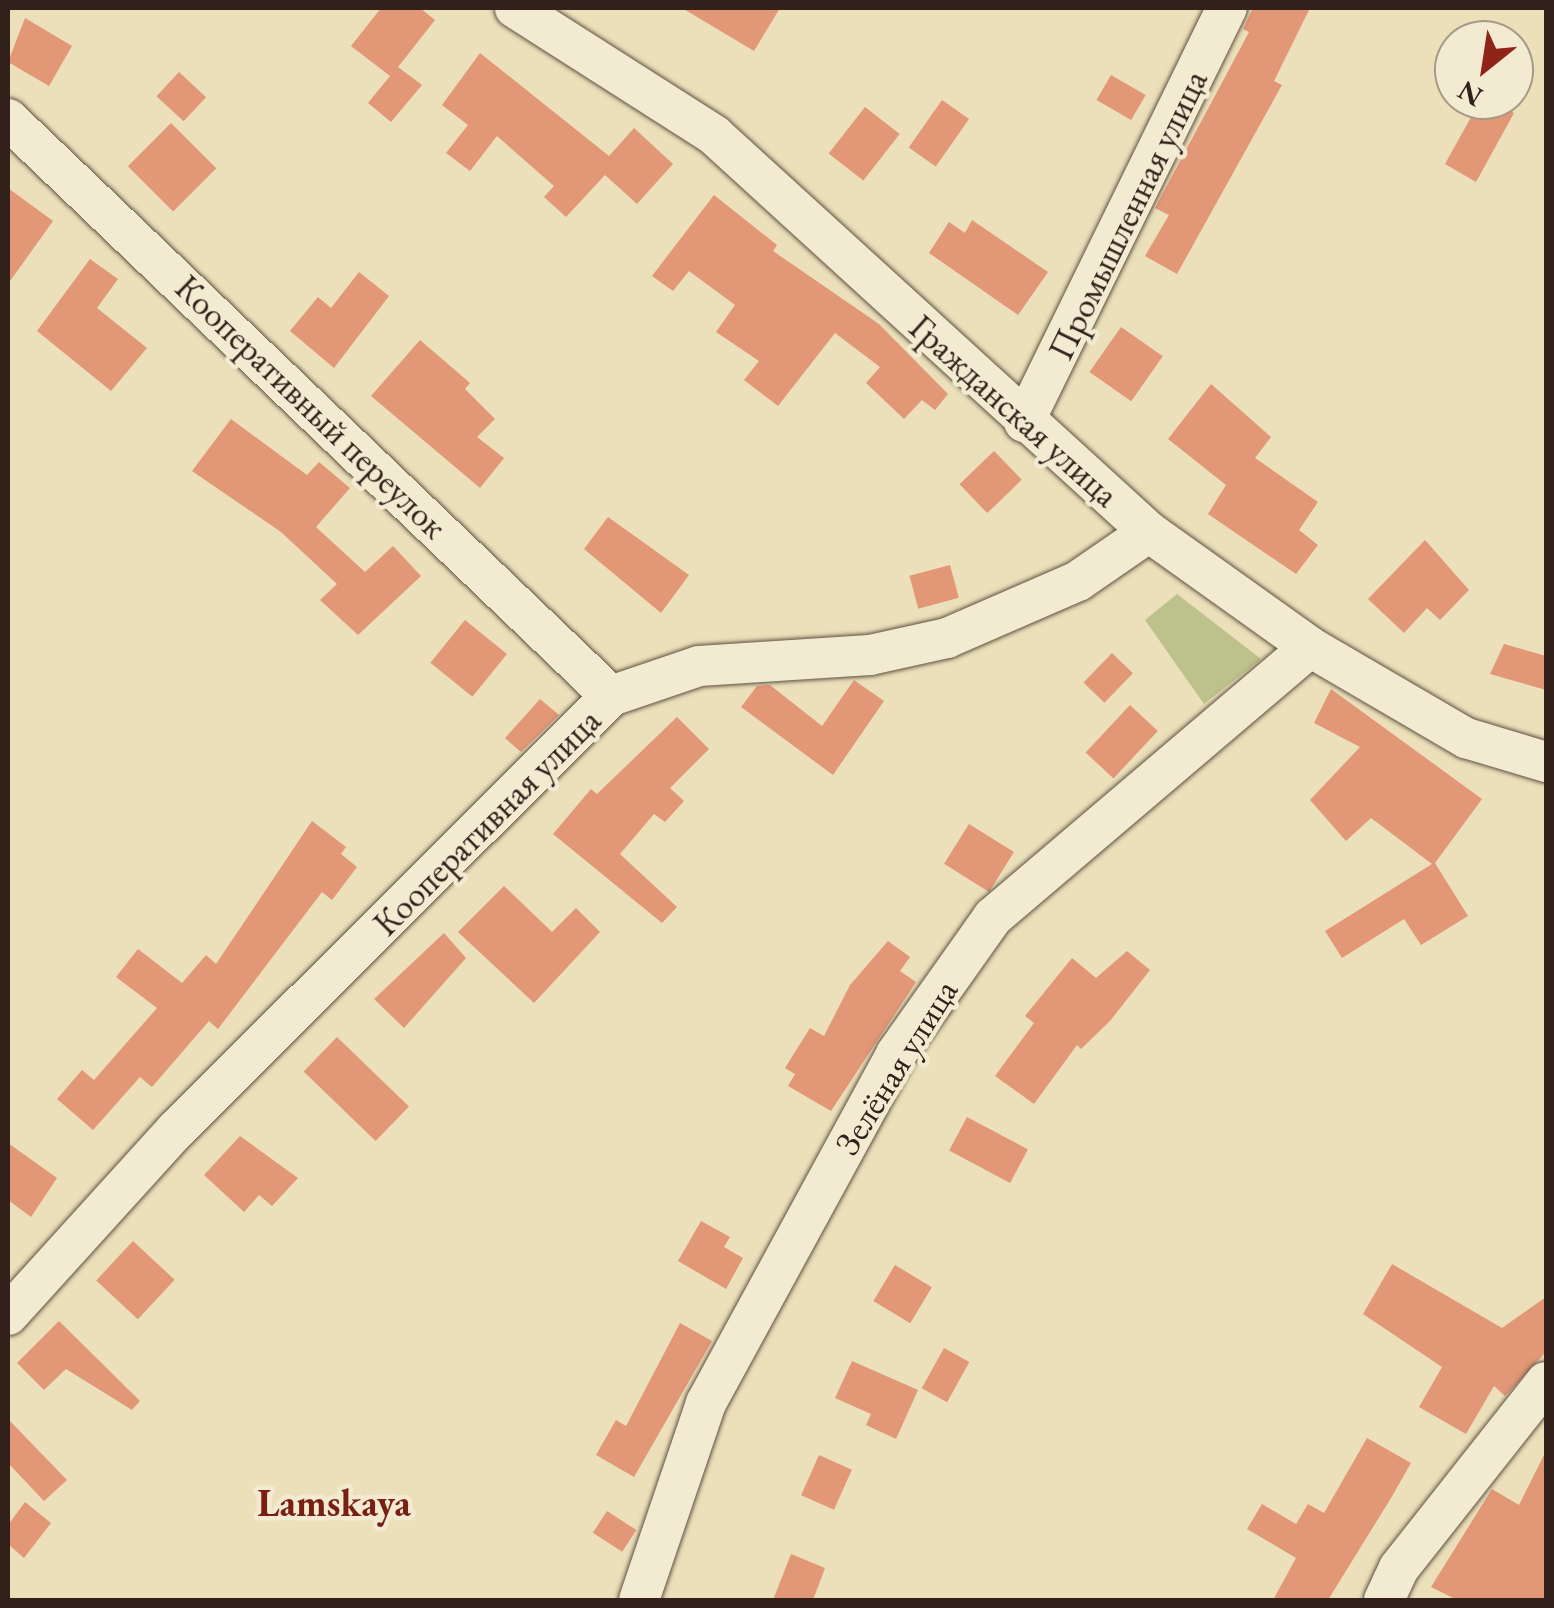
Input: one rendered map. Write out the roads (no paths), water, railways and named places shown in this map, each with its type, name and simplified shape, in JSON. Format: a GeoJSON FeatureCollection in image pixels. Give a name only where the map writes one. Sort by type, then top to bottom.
{"type":"FeatureCollection","features":[{"type":"Feature","properties":{"kind":"street","name":"Гражданская улица"},"geometry":{"type":"LineString","coordinates":[[515,8],[714,135],[1024,422],[1149,532],[1310,647],[1466,738],[1546,762]]}},
{"type":"Feature","properties":{"kind":"street","name":"Промышленная улица"},"geometry":{"type":"LineString","coordinates":[[1024,422],[1228,8]]}},
{"type":"Feature","properties":{"kind":"street","name":"Кооперативный переулок"},"geometry":{"type":"LineString","coordinates":[[8,120],[611,696]]}},
{"type":"Feature","properties":{"kind":"street","name":"Кооперативная улица"},"geometry":{"type":"LineString","coordinates":[[8,1315],[176,1130],[611,696],[699,666],[870,654],[946,638],[1078,581],[1149,532]]}},
{"type":"Feature","properties":{"kind":"street","name":"Зелёная улица"},"geometry":{"type":"LineString","coordinates":[[640,1600],[706,1404],[896,1054],[960,962],[993,917],[1078,838],[1310,647]]}},
{"type":"Feature","properties":{"kind":"street"},"geometry":{"type":"LineString","coordinates":[[1384,1600],[1400,1568],[1546,1382]]}},
{"type":"Feature","properties":{"kind":"district","name":"Lamskaya"},"geometry":{"type":"Point","coordinates":[334,1503]}}]}
